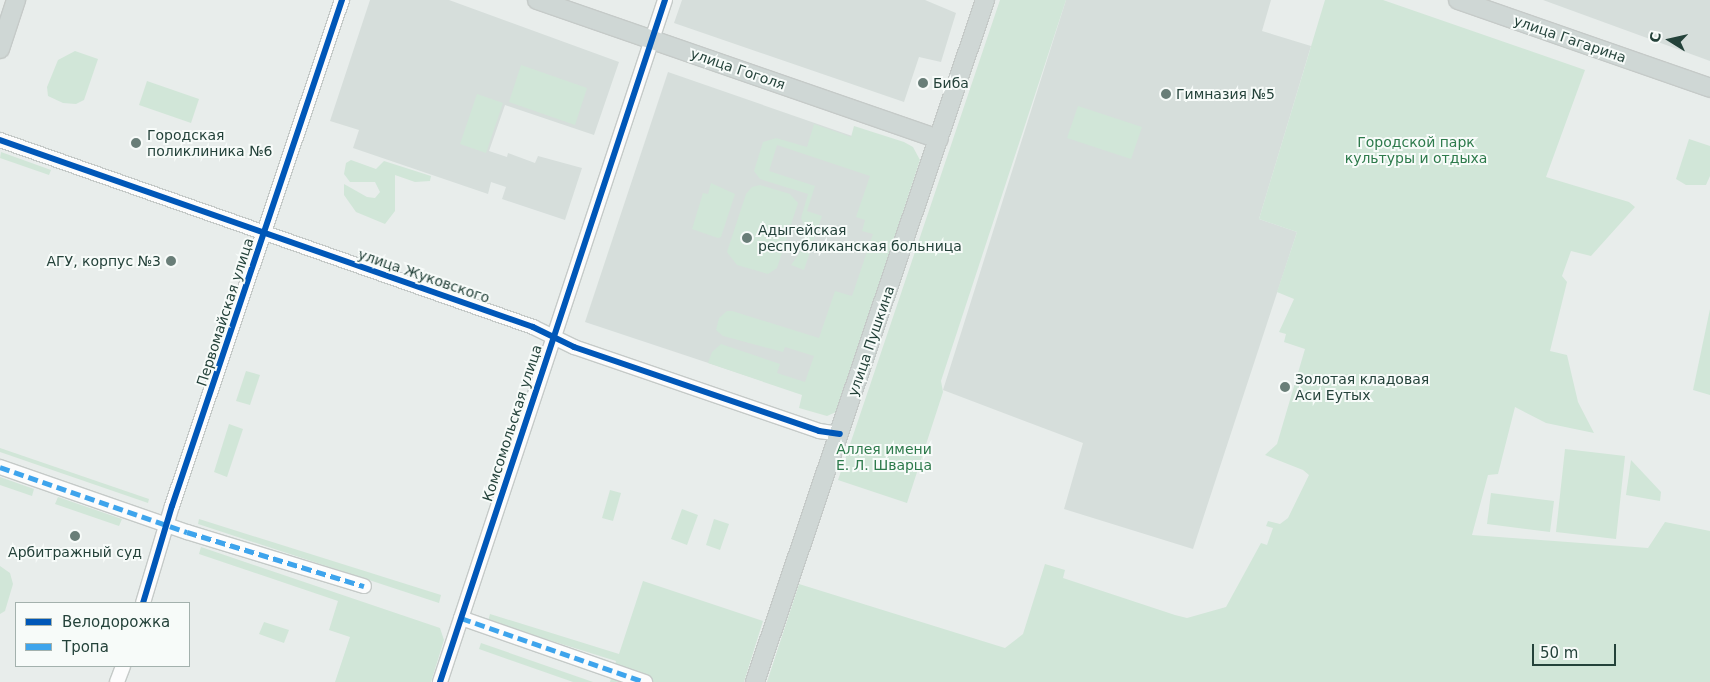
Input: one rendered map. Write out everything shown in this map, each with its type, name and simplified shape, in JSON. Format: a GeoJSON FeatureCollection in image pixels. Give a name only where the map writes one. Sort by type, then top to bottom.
{"type":"FeatureCollection","features":[{"type":"Feature","properties":{"kind":"main road"},"geometry":{"type":"LineString","coordinates":[[0,50],[16,0]]}},
{"type":"Feature","properties":{"kind":"main road","name":"улица Гоголя"},"geometry":{"type":"LineString","coordinates":[[536,0],[939,139]]}},
{"type":"Feature","properties":{"kind":"main road","name":"улица Пушкина"},"geometry":{"type":"LineString","coordinates":[[755,682],[985,0]]}},
{"type":"Feature","properties":{"kind":"main road","name":"улица Гагарина"},"geometry":{"type":"LineString","coordinates":[[1458,0],[1710,88]]}},
{"type":"Feature","properties":{"kind":"street","name":"Первомайская улица"},"geometry":{"type":"LineString","coordinates":[[143,602],[166,524],[342,0]]}},
{"type":"Feature","properties":{"kind":"street","name":"Комсомольская улица"},"geometry":{"type":"LineString","coordinates":[[440,682],[664,0]]}},
{"type":"Feature","properties":{"kind":"street","name":"улица Жуковского"},"geometry":{"type":"LineString","coordinates":[[0,140],[555,335],[583,350],[819,431],[840,434]]}},
{"type":"Feature","properties":{"kind":"street"},"geometry":{"type":"LineString","coordinates":[[0,467],[166,524],[364,586]]}},
{"type":"Feature","properties":{"kind":"street"},"geometry":{"type":"LineString","coordinates":[[460,618],[645,682]]}},
{"type":"Feature","properties":{"kind":"street"},"geometry":{"type":"LineString","coordinates":[[118,682],[123,667]]}},
{"type":"Feature","properties":{"kind":"shaded area"},"geometry":{"type":"Polygon","coordinates":[[[370,0],[449,0],[619,62],[594,135],[505,105],[489,151],[507,157],[508,153],[535,163],[538,156],[582,168],[565,220],[502,199],[506,187],[491,182],[488,194],[353,148],[359,130],[330,121],[370,0]]]}},
{"type":"Feature","properties":{"kind":"shaded area"},"geometry":{"type":"Polygon","coordinates":[[[682,0],[925,0],[956,13],[941,62],[919,57],[904,102],[674,23],[682,0]]]}},
{"type":"Feature","properties":{"kind":"shaded area"},"geometry":{"type":"Polygon","coordinates":[[[1066,0],[1271,0],[1262,31],[1311,46],[1259,219],[1297,232],[1193,549],[1064,509],[1083,443],[943,390],[1066,0]]]}},
{"type":"Feature","properties":{"kind":"shaded area"},"geometry":{"type":"Polygon","coordinates":[[[1543,0],[1710,0],[1710,61],[1543,0]]]}},
{"type":"Feature","properties":{"kind":"shaded area","name":"Адыгейская республиканская больница"},"geometry":{"type":"Polygon","coordinates":[[[668,72],[907,155],[829,403],[585,322],[668,72]]]}},
{"type":"Feature","properties":{"kind":"green space","name":"Аллея имени Е. Л. Шварца"},"geometry":{"type":"Polygon","coordinates":[[[1000,0],[1066,0],[941,381],[943,392],[907,503],[838,480],[1000,0]]]}},
{"type":"Feature","properties":{"kind":"green space","name":"Городской парк культуры и отдыха"},"geometry":{"type":"Polygon","coordinates":[[[1325,0],[1383,0],[1585,70],[1546,177],[1629,202],[1635,207],[1591,256],[1571,251],[1562,276],[1567,282],[1550,351],[1567,355],[1578,402],[1594,433],[1546,423],[1515,407],[1498,474],[1488,475],[1472,535],[1648,548],[1665,522],[1710,531],[1710,682],[767,682],[799,584],[1005,648],[1023,634],[1045,564],[1065,570],[1063,578],[1187,618],[1226,607],[1261,543],[1267,545],[1273,528],[1266,526],[1268,521],[1280,524],[1288,518],[1309,475],[1303,470],[1265,455],[1277,444],[1305,349],[1284,342],[1286,334],[1279,332],[1294,299],[1277,292],[1297,232],[1259,219],[1325,0]]]}},
{"type":"Feature","properties":{"kind":"green space"},"geometry":{"type":"Polygon","coordinates":[[[75,51],[98,59],[84,100],[76,104],[63,103],[48,96],[47,87],[58,60],[75,51]]]}},
{"type":"Feature","properties":{"kind":"green space"},"geometry":{"type":"Polygon","coordinates":[[[521,65],[587,88],[575,125],[509,102],[521,65]]]}},
{"type":"Feature","properties":{"kind":"green space"},"geometry":{"type":"Polygon","coordinates":[[[147,81],[199,99],[191,123],[139,105],[147,81]]]}},
{"type":"Feature","properties":{"kind":"green space"},"geometry":{"type":"Polygon","coordinates":[[[477,94],[503,103],[486,153],[460,144],[477,94]]]}},
{"type":"Feature","properties":{"kind":"green space"},"geometry":{"type":"Polygon","coordinates":[[[1078,106],[1142,127],[1131,159],[1067,138],[1078,106]]]}},
{"type":"Feature","properties":{"kind":"green space"},"geometry":{"type":"Polygon","coordinates":[[[814,124],[851,137],[854,126],[904,142],[913,147],[920,160],[840,404],[836,412],[827,416],[799,408],[802,395],[708,363],[712,352],[721,344],[780,364],[777,373],[805,382],[814,356],[785,347],[783,352],[723,336],[716,330],[719,318],[727,311],[732,311],[819,338],[835,291],[852,296],[873,234],[862,231],[865,220],[856,217],[870,176],[777,145],[769,171],[815,186],[807,211],[822,216],[804,270],[791,265],[801,251],[807,231],[801,218],[808,194],[760,179],[754,171],[763,142],[776,138],[807,147],[814,124]]]}},
{"type":"Feature","properties":{"kind":"green space"},"geometry":{"type":"Polygon","coordinates":[[[1689,139],[1710,146],[1710,176],[1706,185],[1686,185],[1676,179],[1689,139]]]}},
{"type":"Feature","properties":{"kind":"green space"},"geometry":{"type":"Polygon","coordinates":[[[1,152],[51,170],[49,175],[0,158],[1,152]]]}},
{"type":"Feature","properties":{"kind":"green space"},"geometry":{"type":"Polygon","coordinates":[[[351,160],[376,169],[384,161],[431,176],[430,181],[415,182],[395,175],[395,211],[385,224],[356,212],[344,195],[344,184],[367,197],[375,198],[380,192],[375,182],[350,182],[344,174],[346,163],[351,160]]]}},
{"type":"Feature","properties":{"kind":"green space"},"geometry":{"type":"Polygon","coordinates":[[[711,183],[735,194],[721,237],[718,238],[692,229],[703,193],[708,194],[711,183]]]}},
{"type":"Feature","properties":{"kind":"green space"},"geometry":{"type":"Polygon","coordinates":[[[760,185],[790,194],[798,203],[777,268],[768,274],[737,265],[727,252],[746,194],[752,187],[760,185]]]}},
{"type":"Feature","properties":{"kind":"green space"},"geometry":{"type":"Polygon","coordinates":[[[1710,309],[1710,395],[1693,390],[1710,309]]]}},
{"type":"Feature","properties":{"kind":"green space"},"geometry":{"type":"Polygon","coordinates":[[[246,371],[260,375],[250,405],[236,401],[246,371]]]}},
{"type":"Feature","properties":{"kind":"green space"},"geometry":{"type":"Polygon","coordinates":[[[229,424],[243,429],[227,477],[214,472],[229,424]]]}},
{"type":"Feature","properties":{"kind":"green space"},"geometry":{"type":"Polygon","coordinates":[[[0,448],[149,499],[148,503],[0,452],[0,448]]]}},
{"type":"Feature","properties":{"kind":"green space"},"geometry":{"type":"Polygon","coordinates":[[[1565,449],[1625,456],[1616,539],[1556,532],[1565,449]]]}},
{"type":"Feature","properties":{"kind":"green space"},"geometry":{"type":"Polygon","coordinates":[[[1631,460],[1661,492],[1660,501],[1626,495],[1631,460]]]}},
{"type":"Feature","properties":{"kind":"green space"},"geometry":{"type":"Polygon","coordinates":[[[0,477],[34,489],[32,496],[0,485],[0,477]]]}},
{"type":"Feature","properties":{"kind":"green space"},"geometry":{"type":"Polygon","coordinates":[[[610,490],[621,493],[613,521],[602,518],[610,490]]]}},
{"type":"Feature","properties":{"kind":"green space"},"geometry":{"type":"Polygon","coordinates":[[[1491,493],[1554,501],[1550,532],[1487,524],[1491,493]]]}},
{"type":"Feature","properties":{"kind":"green space"},"geometry":{"type":"Polygon","coordinates":[[[58,497],[122,519],[119,526],[55,504],[58,497]]]}},
{"type":"Feature","properties":{"kind":"green space"},"geometry":{"type":"Polygon","coordinates":[[[682,509],[698,515],[687,545],[671,539],[682,509]]]}},
{"type":"Feature","properties":{"kind":"green space"},"geometry":{"type":"Polygon","coordinates":[[[199,519],[441,595],[439,603],[198,524],[199,519]]]}},
{"type":"Feature","properties":{"kind":"green space"},"geometry":{"type":"Polygon","coordinates":[[[714,519],[729,524],[720,550],[706,545],[714,519]]]}},
{"type":"Feature","properties":{"kind":"green space"},"geometry":{"type":"Polygon","coordinates":[[[201,547],[440,628],[444,640],[431,682],[335,682],[350,637],[329,630],[338,601],[199,554],[201,547]]]}},
{"type":"Feature","properties":{"kind":"green space"},"geometry":{"type":"Polygon","coordinates":[[[0,566],[10,573],[13,584],[5,611],[0,614],[0,566]]]}},
{"type":"Feature","properties":{"kind":"green space"},"geometry":{"type":"Polygon","coordinates":[[[643,581],[763,621],[744,682],[610,682],[616,661],[488,621],[490,614],[619,654],[643,581]]]}},
{"type":"Feature","properties":{"kind":"green space"},"geometry":{"type":"Polygon","coordinates":[[[264,622],[289,630],[284,643],[259,634],[264,622]]]}},
{"type":"Feature","properties":{"kind":"green space"},"geometry":{"type":"Polygon","coordinates":[[[481,643],[593,682],[573,682],[479,649],[481,643]]]}},
{"type":"Feature","properties":{"kind":"marked path"},"geometry":{"type":"LineString","coordinates":[[0,467],[187,532],[364,586]]}},
{"type":"Feature","properties":{"kind":"marked path"},"geometry":{"type":"LineString","coordinates":[[461,618],[645,682]]}},
{"type":"Feature","properties":{"kind":"cycle path"},"geometry":{"type":"LineString","coordinates":[[143,602],[172,506],[342,0]]}},
{"type":"Feature","properties":{"kind":"cycle path"},"geometry":{"type":"LineString","coordinates":[[440,682],[665,0]]}},
{"type":"Feature","properties":{"kind":"cycle path"},"geometry":{"type":"LineString","coordinates":[[0,140],[533,327],[574,347],[819,431],[840,434]]}},
{"type":"Feature","properties":{"kind":"place","name":"Биба"},"geometry":{"type":"Point","coordinates":[923,83]}},
{"type":"Feature","properties":{"kind":"place","name":"Гимназия №5"},"geometry":{"type":"Point","coordinates":[1166,94]}},
{"type":"Feature","properties":{"kind":"place","name":"Городская поликлиника №6"},"geometry":{"type":"Point","coordinates":[136,143]}},
{"type":"Feature","properties":{"kind":"place","name":"Адыгейская республиканская больница"},"geometry":{"type":"Point","coordinates":[747,238]}},
{"type":"Feature","properties":{"kind":"place","name":"АГУ, корпус №3"},"geometry":{"type":"Point","coordinates":[171,261]}},
{"type":"Feature","properties":{"kind":"place","name":"Золотая кладовая Аси Еутых"},"geometry":{"type":"Point","coordinates":[1285,387]}},
{"type":"Feature","properties":{"kind":"place","name":"Арбитражный суд"},"geometry":{"type":"Point","coordinates":[75,536]}}]}
